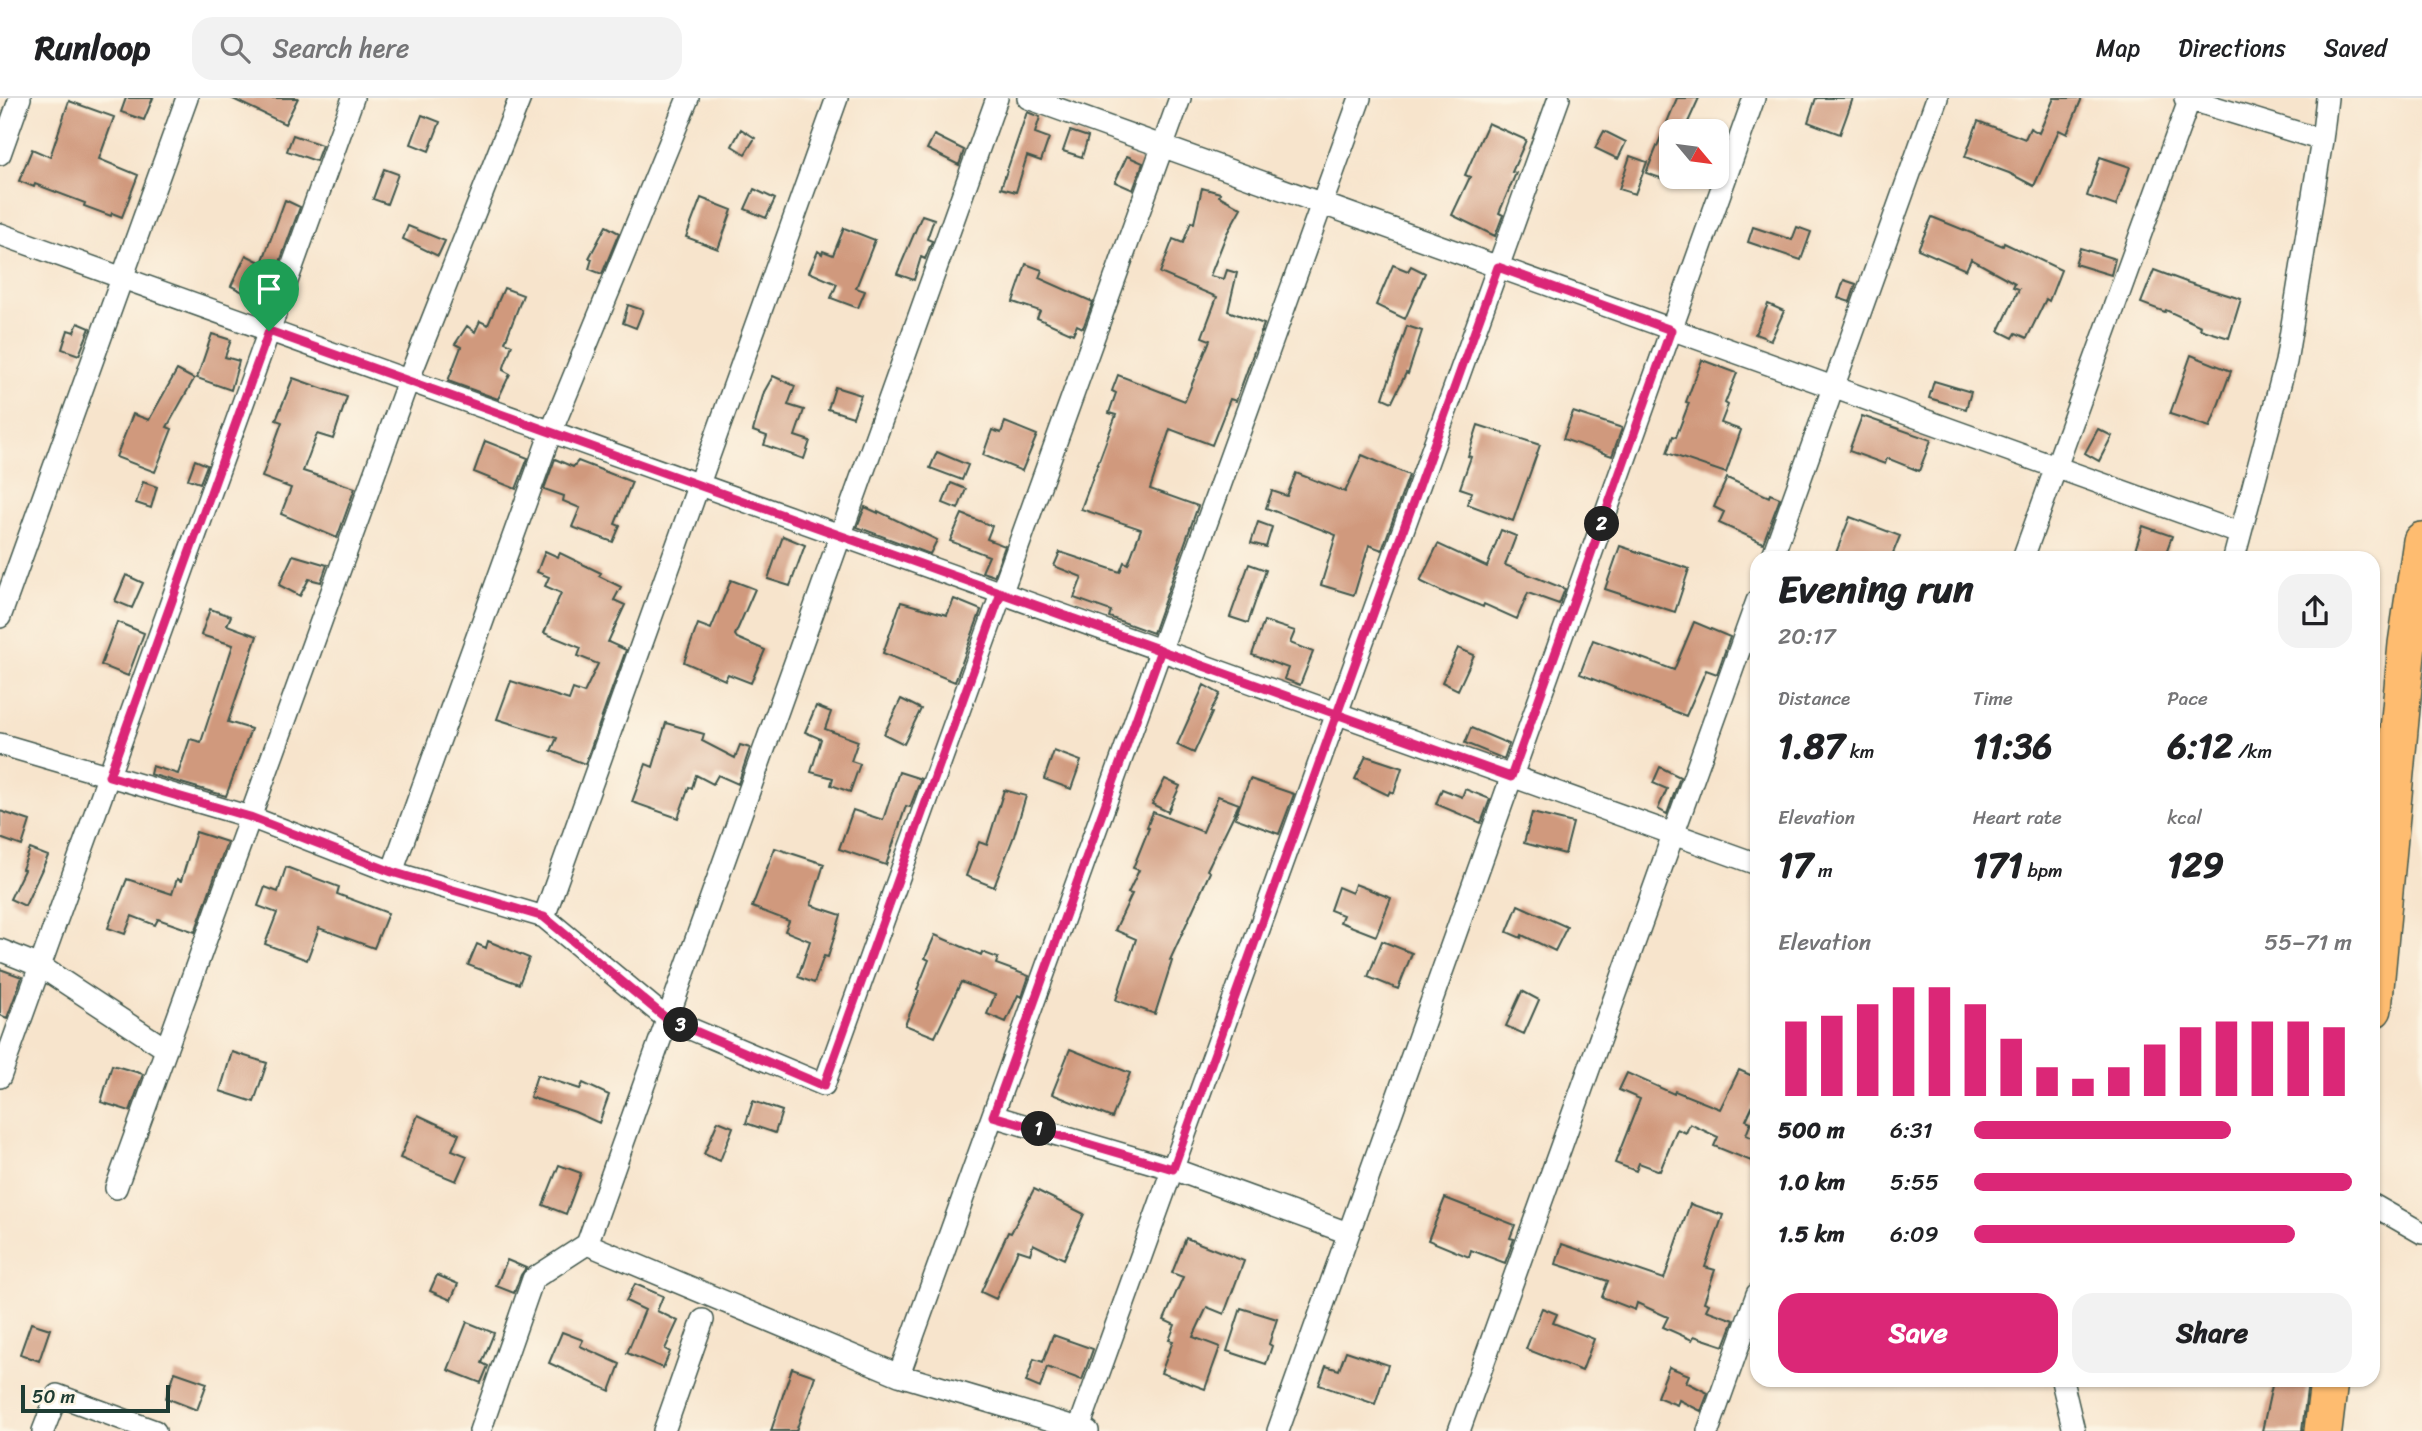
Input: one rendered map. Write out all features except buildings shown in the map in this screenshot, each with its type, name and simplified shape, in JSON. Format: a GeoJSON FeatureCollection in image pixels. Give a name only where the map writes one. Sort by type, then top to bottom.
{"type":"FeatureCollection","features":[{"type":"Feature","properties":{"kind":"highway"},"geometry":{"type":"LineString","coordinates":[[2380,934],[2407,644],[2422,541]]}},
{"type":"Feature","properties":{"kind":"highway"},"geometry":{"type":"LineString","coordinates":[[2323,1431],[2328,1387]]}},
{"type":"Feature","properties":{"kind":"street"},"geometry":{"type":"LineString","coordinates":[[0,154],[20,98]]}},
{"type":"Feature","properties":{"kind":"street"},"geometry":{"type":"LineString","coordinates":[[0,617],[187,98]]}},
{"type":"Feature","properties":{"kind":"street"},"geometry":{"type":"LineString","coordinates":[[0,1077],[353,98]]}},
{"type":"Feature","properties":{"kind":"street"},"geometry":{"type":"LineString","coordinates":[[116,1188],[408,381],[520,98]]}},
{"type":"Feature","properties":{"kind":"street"},"geometry":{"type":"LineString","coordinates":[[392,872],[551,432],[688,98]]}},
{"type":"Feature","properties":{"kind":"street"},"geometry":{"type":"LineString","coordinates":[[544,917],[837,98]]}},
{"type":"Feature","properties":{"kind":"street"},"geometry":{"type":"LineString","coordinates":[[480,1431],[533,1279],[587,1244],[997,98]]}},
{"type":"Feature","properties":{"kind":"street"},"geometry":{"type":"LineString","coordinates":[[1028,98],[2239,533]]}},
{"type":"Feature","properties":{"kind":"street"},"geometry":{"type":"LineString","coordinates":[[0,744],[250,817],[392,872],[544,917],[667,1019],[824,1086],[1180,98]]}},
{"type":"Feature","properties":{"kind":"street"},"geometry":{"type":"LineString","coordinates":[[900,1375],[1360,98]]}},
{"type":"Feature","properties":{"kind":"street"},"geometry":{"type":"LineString","coordinates":[[587,1244],[900,1375],[1084,1429],[1173,1169],[1559,98]]}},
{"type":"Feature","properties":{"kind":"street"},"geometry":{"type":"LineString","coordinates":[[1278,1431],[1754,98]]}},
{"type":"Feature","properties":{"kind":"street"},"geometry":{"type":"LineString","coordinates":[[1775,551],[1937,98]]}},
{"type":"Feature","properties":{"kind":"street"},"geometry":{"type":"LineString","coordinates":[[2030,551],[2056,467],[2188,98],[2322,141]]}},
{"type":"Feature","properties":{"kind":"street"},"geometry":{"type":"LineString","coordinates":[[2235,551],[2286,362],[2327,98]]}},
{"type":"Feature","properties":{"kind":"street"},"geometry":{"type":"LineString","coordinates":[[0,234],[1750,862]]}},
{"type":"Feature","properties":{"kind":"street"},"geometry":{"type":"LineString","coordinates":[[1459,1431],[1750,620]]}},
{"type":"Feature","properties":{"kind":"street"},"geometry":{"type":"LineString","coordinates":[[0,950],[40,966],[166,1049]]}},
{"type":"Feature","properties":{"kind":"street"},"geometry":{"type":"LineString","coordinates":[[993,1116],[1173,1169],[1349,1233]]}},
{"type":"Feature","properties":{"kind":"street"},"geometry":{"type":"LineString","coordinates":[[2380,1209],[2422,1233]]}},
{"type":"Feature","properties":{"kind":"street"},"geometry":{"type":"LineString","coordinates":[[1708,1431],[1750,1314]]}},
{"type":"Feature","properties":{"kind":"street"},"geometry":{"type":"LineString","coordinates":[[664,1431],[703,1320]]}},
{"type":"Feature","properties":{"kind":"street"},"geometry":{"type":"LineString","coordinates":[[2063,1387],[2074,1431]]}},
{"type":"Feature","properties":{"kind":"street"},"geometry":{"type":"LineString","coordinates":[[43,1431],[57,1395],[155,1431]]}},
{"type":"Feature","properties":{"kind":"route"},"geometry":{"type":"LineString","coordinates":[[269,331],[109,776],[250,817],[392,872],[544,917],[667,1019],[824,1086],[1001,593],[1337,714],[1511,777],[1671,330],[1498,267],[1466,356],[1337,714],[1173,1169],[993,1116],[1161,650],[269,331]]}}]}
